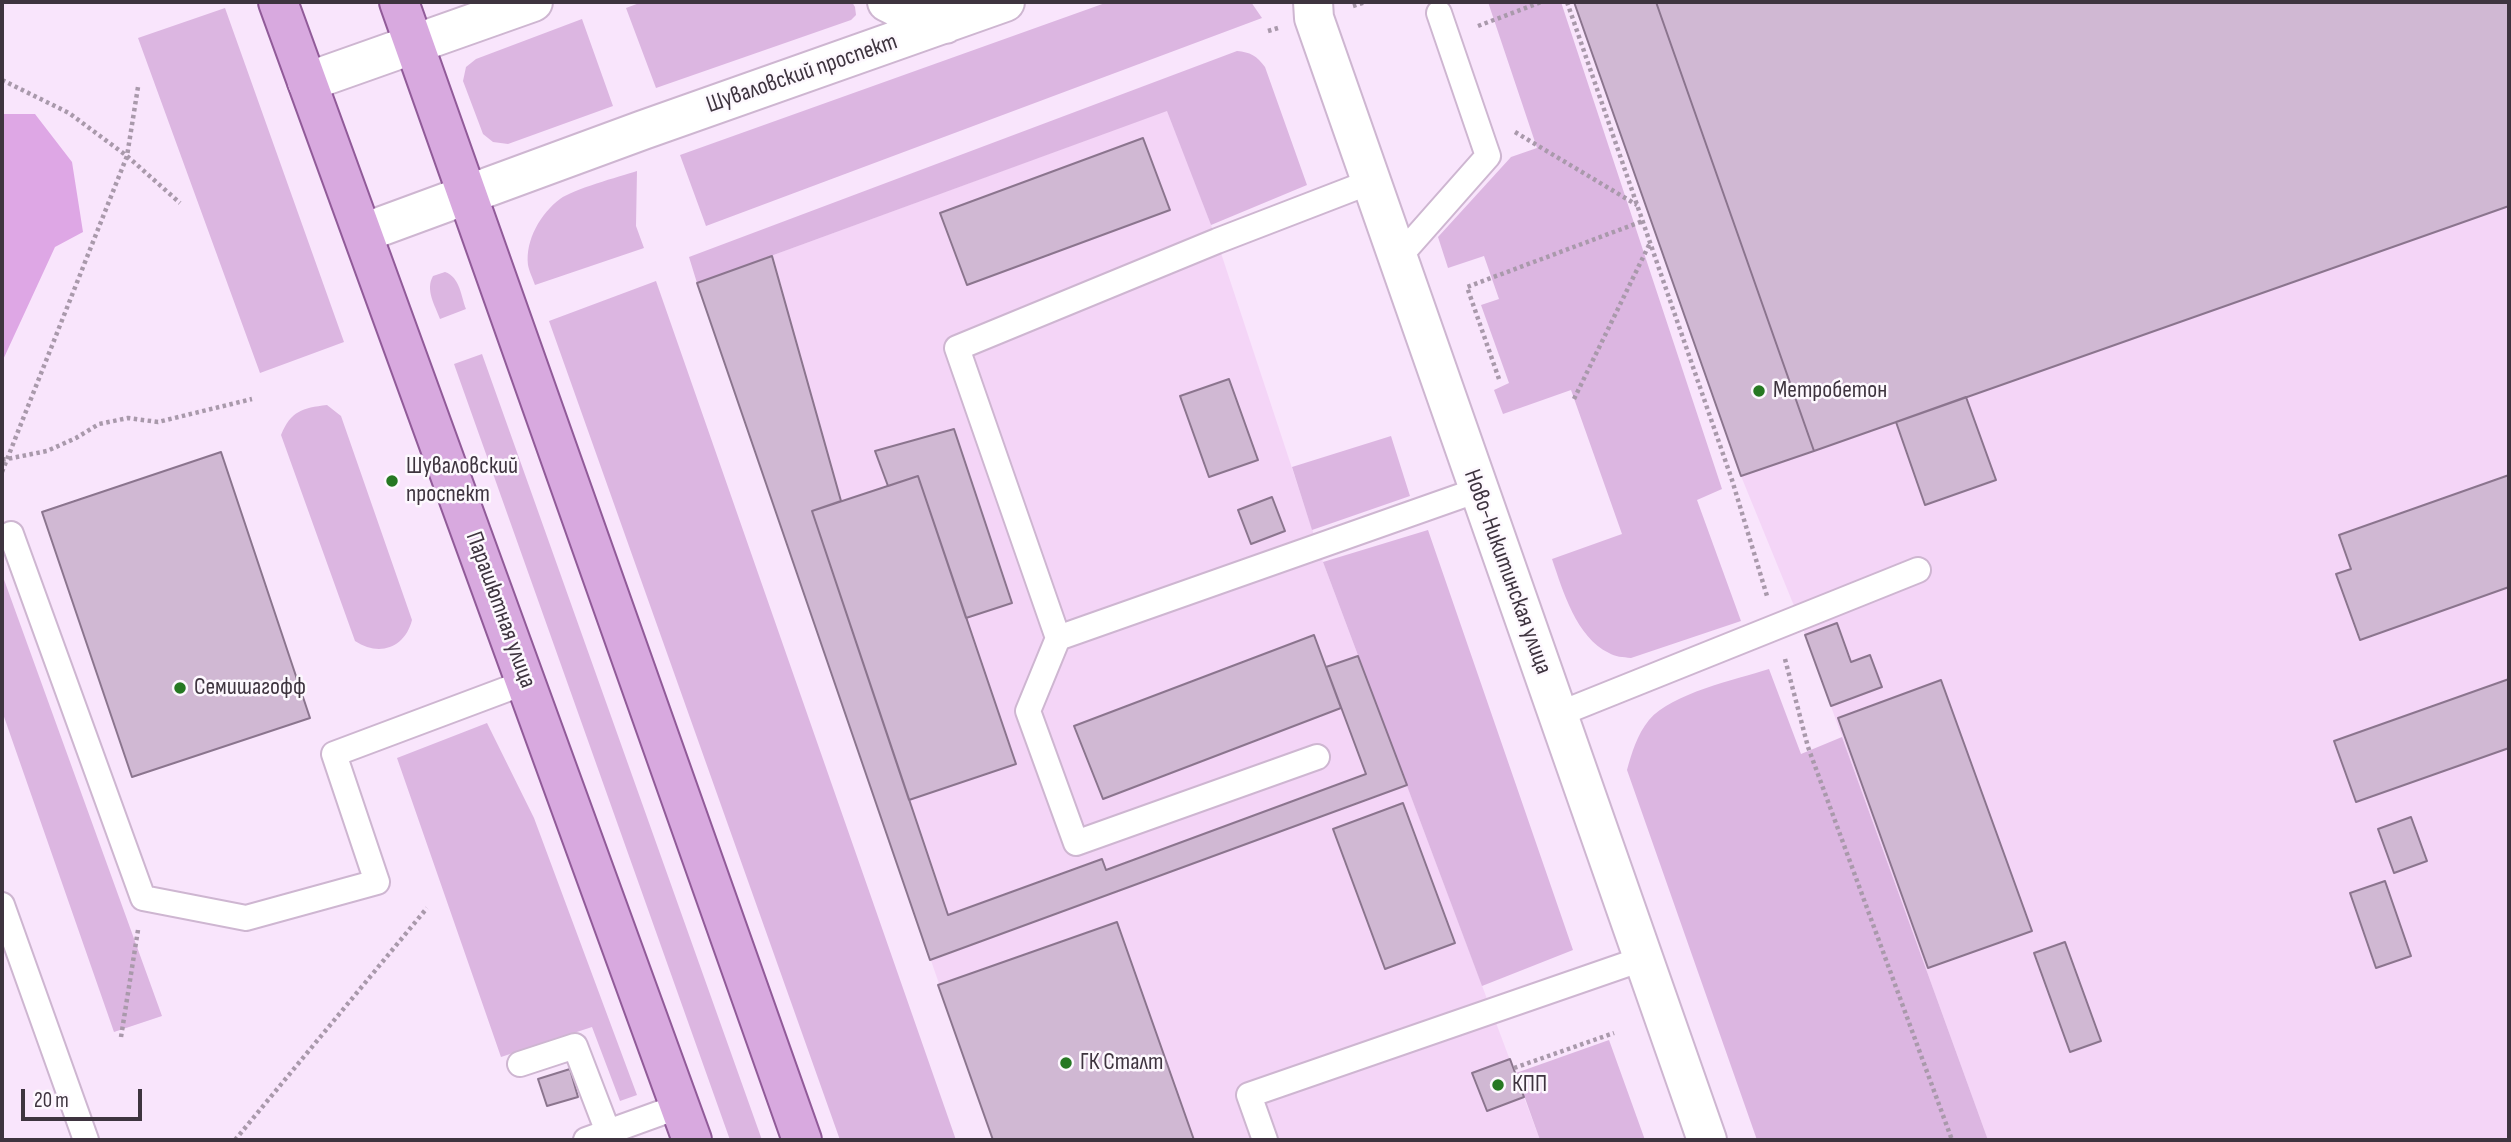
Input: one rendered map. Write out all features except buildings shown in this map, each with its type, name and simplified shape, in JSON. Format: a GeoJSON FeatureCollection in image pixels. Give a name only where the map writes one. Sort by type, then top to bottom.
{"type":"FeatureCollection","features":[{"type":"Feature","properties":{"kind":"main road","name":"Парашютная улица"},"geometry":{"type":"LineString","coordinates":[[278,2],[686,1123]]}},
{"type":"Feature","properties":{"kind":"main road"},"geometry":{"type":"LineString","coordinates":[[399,2],[802,1140]]}},
{"type":"Feature","properties":{"kind":"street"},"geometry":{"type":"LineString","coordinates":[[307,82],[533,2]]}},
{"type":"Feature","properties":{"kind":"street"},"geometry":{"type":"LineString","coordinates":[[887,2],[915,16],[945,23]]}},
{"type":"Feature","properties":{"kind":"street","name":"Шуваловский проспект"},"geometry":{"type":"LineString","coordinates":[[362,233],[1005,2]]}},
{"type":"Feature","properties":{"kind":"street","name":"Ново-Никитинская улица"},"geometry":{"type":"LineString","coordinates":[[1308,7],[1707,1140]]}},
{"type":"Feature","properties":{"kind":"lane"},"geometry":{"type":"LineString","coordinates":[[1397,259],[1488,156],[1439,13]]}},
{"type":"Feature","properties":{"kind":"lane"},"geometry":{"type":"LineString","coordinates":[[1317,757],[1076,844],[1028,711],[1058,638],[957,348],[1217,241],[1370,182]]}},
{"type":"Feature","properties":{"kind":"lane"},"geometry":{"type":"LineString","coordinates":[[1058,638],[1478,490]]}},
{"type":"Feature","properties":{"kind":"lane"},"geometry":{"type":"LineString","coordinates":[[11,534],[143,898],[246,918],[377,882],[334,754],[526,682]]}},
{"type":"Feature","properties":{"kind":"lane"},"geometry":{"type":"LineString","coordinates":[[1559,714],[1919,570]]}},
{"type":"Feature","properties":{"kind":"lane"},"geometry":{"type":"LineString","coordinates":[[2,905],[86,1140]]}},
{"type":"Feature","properties":{"kind":"lane"},"geometry":{"type":"LineString","coordinates":[[1265,1140],[1249,1095],[1642,959]]}},
{"type":"Feature","properties":{"kind":"lane"},"geometry":{"type":"LineString","coordinates":[[520,1064],[575,1046],[597,1136],[686,1123]]}},
{"type":"Feature","properties":{"kind":"path"},"geometry":{"type":"LineString","coordinates":[[1356,5],[1366,2]]}},
{"type":"Feature","properties":{"kind":"path"},"geometry":{"type":"LineString","coordinates":[[1447,37],[1541,2]]}},
{"type":"Feature","properties":{"kind":"path"},"geometry":{"type":"LineString","coordinates":[[1567,2],[1732,481],[1776,627],[1808,747],[1952,1140]]}},
{"type":"Feature","properties":{"kind":"path"},"geometry":{"type":"LineString","coordinates":[[2,80],[69,113],[127,156],[180,203]]}},
{"type":"Feature","properties":{"kind":"path"},"geometry":{"type":"LineString","coordinates":[[2,471],[127,156],[138,88]]}},
{"type":"Feature","properties":{"kind":"path"},"geometry":{"type":"LineString","coordinates":[[1472,106],[1637,205]]}},
{"type":"Feature","properties":{"kind":"path"},"geometry":{"type":"LineString","coordinates":[[1499,379],[1467,287],[1643,221]]}},
{"type":"Feature","properties":{"kind":"path"},"geometry":{"type":"LineString","coordinates":[[1574,399],[1650,242]]}},
{"type":"Feature","properties":{"kind":"path"},"geometry":{"type":"LineString","coordinates":[[2,460],[47,451],[76,439],[99,424],[128,418],[158,422],[252,398]]}},
{"type":"Feature","properties":{"kind":"path"},"geometry":{"type":"LineString","coordinates":[[121,1037],[143,898]]}},
{"type":"Feature","properties":{"kind":"path"},"geometry":{"type":"LineString","coordinates":[[235,1140],[427,908]]}},
{"type":"Feature","properties":{"kind":"path"},"geometry":{"type":"LineString","coordinates":[[1514,1068],[1614,1033]]}},
{"type":"Feature","properties":{"kind":"shaded area"},"geometry":{"type":"Polygon","coordinates":[[[642,2],[852,2],[856,15],[851,20],[656,88],[626,8],[642,2]]]}},
{"type":"Feature","properties":{"kind":"shaded area"},"geometry":{"type":"Polygon","coordinates":[[[1108,2],[1251,2],[1262,18],[706,226],[680,155],[1108,2]]]}},
{"type":"Feature","properties":{"kind":"shaded area"},"geometry":{"type":"Polygon","coordinates":[[[1488,2],[1561,2],[1722,489],[1697,500],[1741,621],[1631,658],[1619,657],[1598,646],[1579,625],[1552,559],[1622,534],[1571,390],[1503,414],[1494,390],[1509,383],[1481,305],[1499,299],[1484,256],[1448,268],[1438,237],[1511,157],[1537,148],[1488,2]]]}},
{"type":"Feature","properties":{"kind":"shaded area"},"geometry":{"type":"Polygon","coordinates":[[[1574,2],[2509,2],[2509,1140],[1988,1140],[1799,618],[1741,476],[1574,2]]]}},
{"type":"Feature","properties":{"kind":"shaded area"},"geometry":{"type":"Polygon","coordinates":[[[225,8],[344,342],[260,373],[138,38],[225,8]]]}},
{"type":"Feature","properties":{"kind":"shaded area"},"geometry":{"type":"Polygon","coordinates":[[[582,19],[613,106],[508,144],[493,142],[483,134],[463,81],[466,67],[476,59],[582,19]]]}},
{"type":"Feature","properties":{"kind":"shaded area"},"geometry":{"type":"Polygon","coordinates":[[[1237,51],[1253,55],[1265,67],[1307,185],[1211,225],[1167,111],[697,283],[689,257],[1237,51]]]}},
{"type":"Feature","properties":{"kind":"shaded area"},"geometry":{"type":"Polygon","coordinates":[[[1168,110],[1217,241],[1323,562],[1540,1140],[993,1140],[697,283],[1168,110]]]}},
{"type":"Feature","properties":{"kind":"shaded area"},"geometry":{"type":"Polygon","coordinates":[[[2,114],[35,114],[72,162],[83,232],[55,247],[2,362],[2,114]]]}},
{"type":"Feature","properties":{"kind":"shaded area"},"geometry":{"type":"Polygon","coordinates":[[[637,171],[636,226],[644,248],[535,285],[528,265],[529,246],[541,219],[553,205],[567,195],[637,171]]]}},
{"type":"Feature","properties":{"kind":"shaded area"},"geometry":{"type":"Polygon","coordinates":[[[445,272],[457,282],[466,309],[440,319],[430,287],[433,276],[445,272]]]}},
{"type":"Feature","properties":{"kind":"shaded area"},"geometry":{"type":"Polygon","coordinates":[[[656,281],[956,1140],[840,1140],[549,321],[656,281]]]}},
{"type":"Feature","properties":{"kind":"shaded area"},"geometry":{"type":"Polygon","coordinates":[[[482,354],[762,1140],[730,1140],[454,364],[482,354]]]}},
{"type":"Feature","properties":{"kind":"shaded area"},"geometry":{"type":"Polygon","coordinates":[[[327,405],[341,416],[412,620],[404,637],[382,649],[364,646],[355,641],[281,435],[298,412],[327,405]]]}},
{"type":"Feature","properties":{"kind":"shaded area"},"geometry":{"type":"Polygon","coordinates":[[[1391,436],[1410,496],[1312,530],[1292,467],[1391,436]]]}},
{"type":"Feature","properties":{"kind":"shaded area"},"geometry":{"type":"Polygon","coordinates":[[[1428,530],[1573,950],[1482,986],[1323,562],[1428,530]]]}},
{"type":"Feature","properties":{"kind":"shaded area"},"geometry":{"type":"Polygon","coordinates":[[[2,574],[162,1016],[114,1032],[2,711],[2,574]]]}},
{"type":"Feature","properties":{"kind":"shaded area"},"geometry":{"type":"Polygon","coordinates":[[[1769,669],[1801,754],[1842,737],[1988,1140],[1757,1140],[1627,770],[1641,732],[1659,711],[1705,688],[1769,669]]]}},
{"type":"Feature","properties":{"kind":"shaded area"},"geometry":{"type":"Polygon","coordinates":[[[487,723],[534,818],[637,1095],[620,1101],[592,1027],[501,1057],[397,758],[487,723]]]}},
{"type":"Feature","properties":{"kind":"shaded area"},"geometry":{"type":"Polygon","coordinates":[[[1609,1040],[1645,1140],[1540,1140],[1516,1073],[1609,1040]]]}},
{"type":"Feature","properties":{"kind":"place","name":"Метробетон"},"geometry":{"type":"Point","coordinates":[1759,391]}},
{"type":"Feature","properties":{"kind":"place","name":"Шуваловский проспект"},"geometry":{"type":"Point","coordinates":[392,481]}},
{"type":"Feature","properties":{"kind":"place","name":"Семишагофф"},"geometry":{"type":"Point","coordinates":[180,688]}},
{"type":"Feature","properties":{"kind":"place","name":"ГК Сталт"},"geometry":{"type":"Point","coordinates":[1066,1063]}},
{"type":"Feature","properties":{"kind":"place","name":"КПП"},"geometry":{"type":"Point","coordinates":[1498,1085]}}]}
